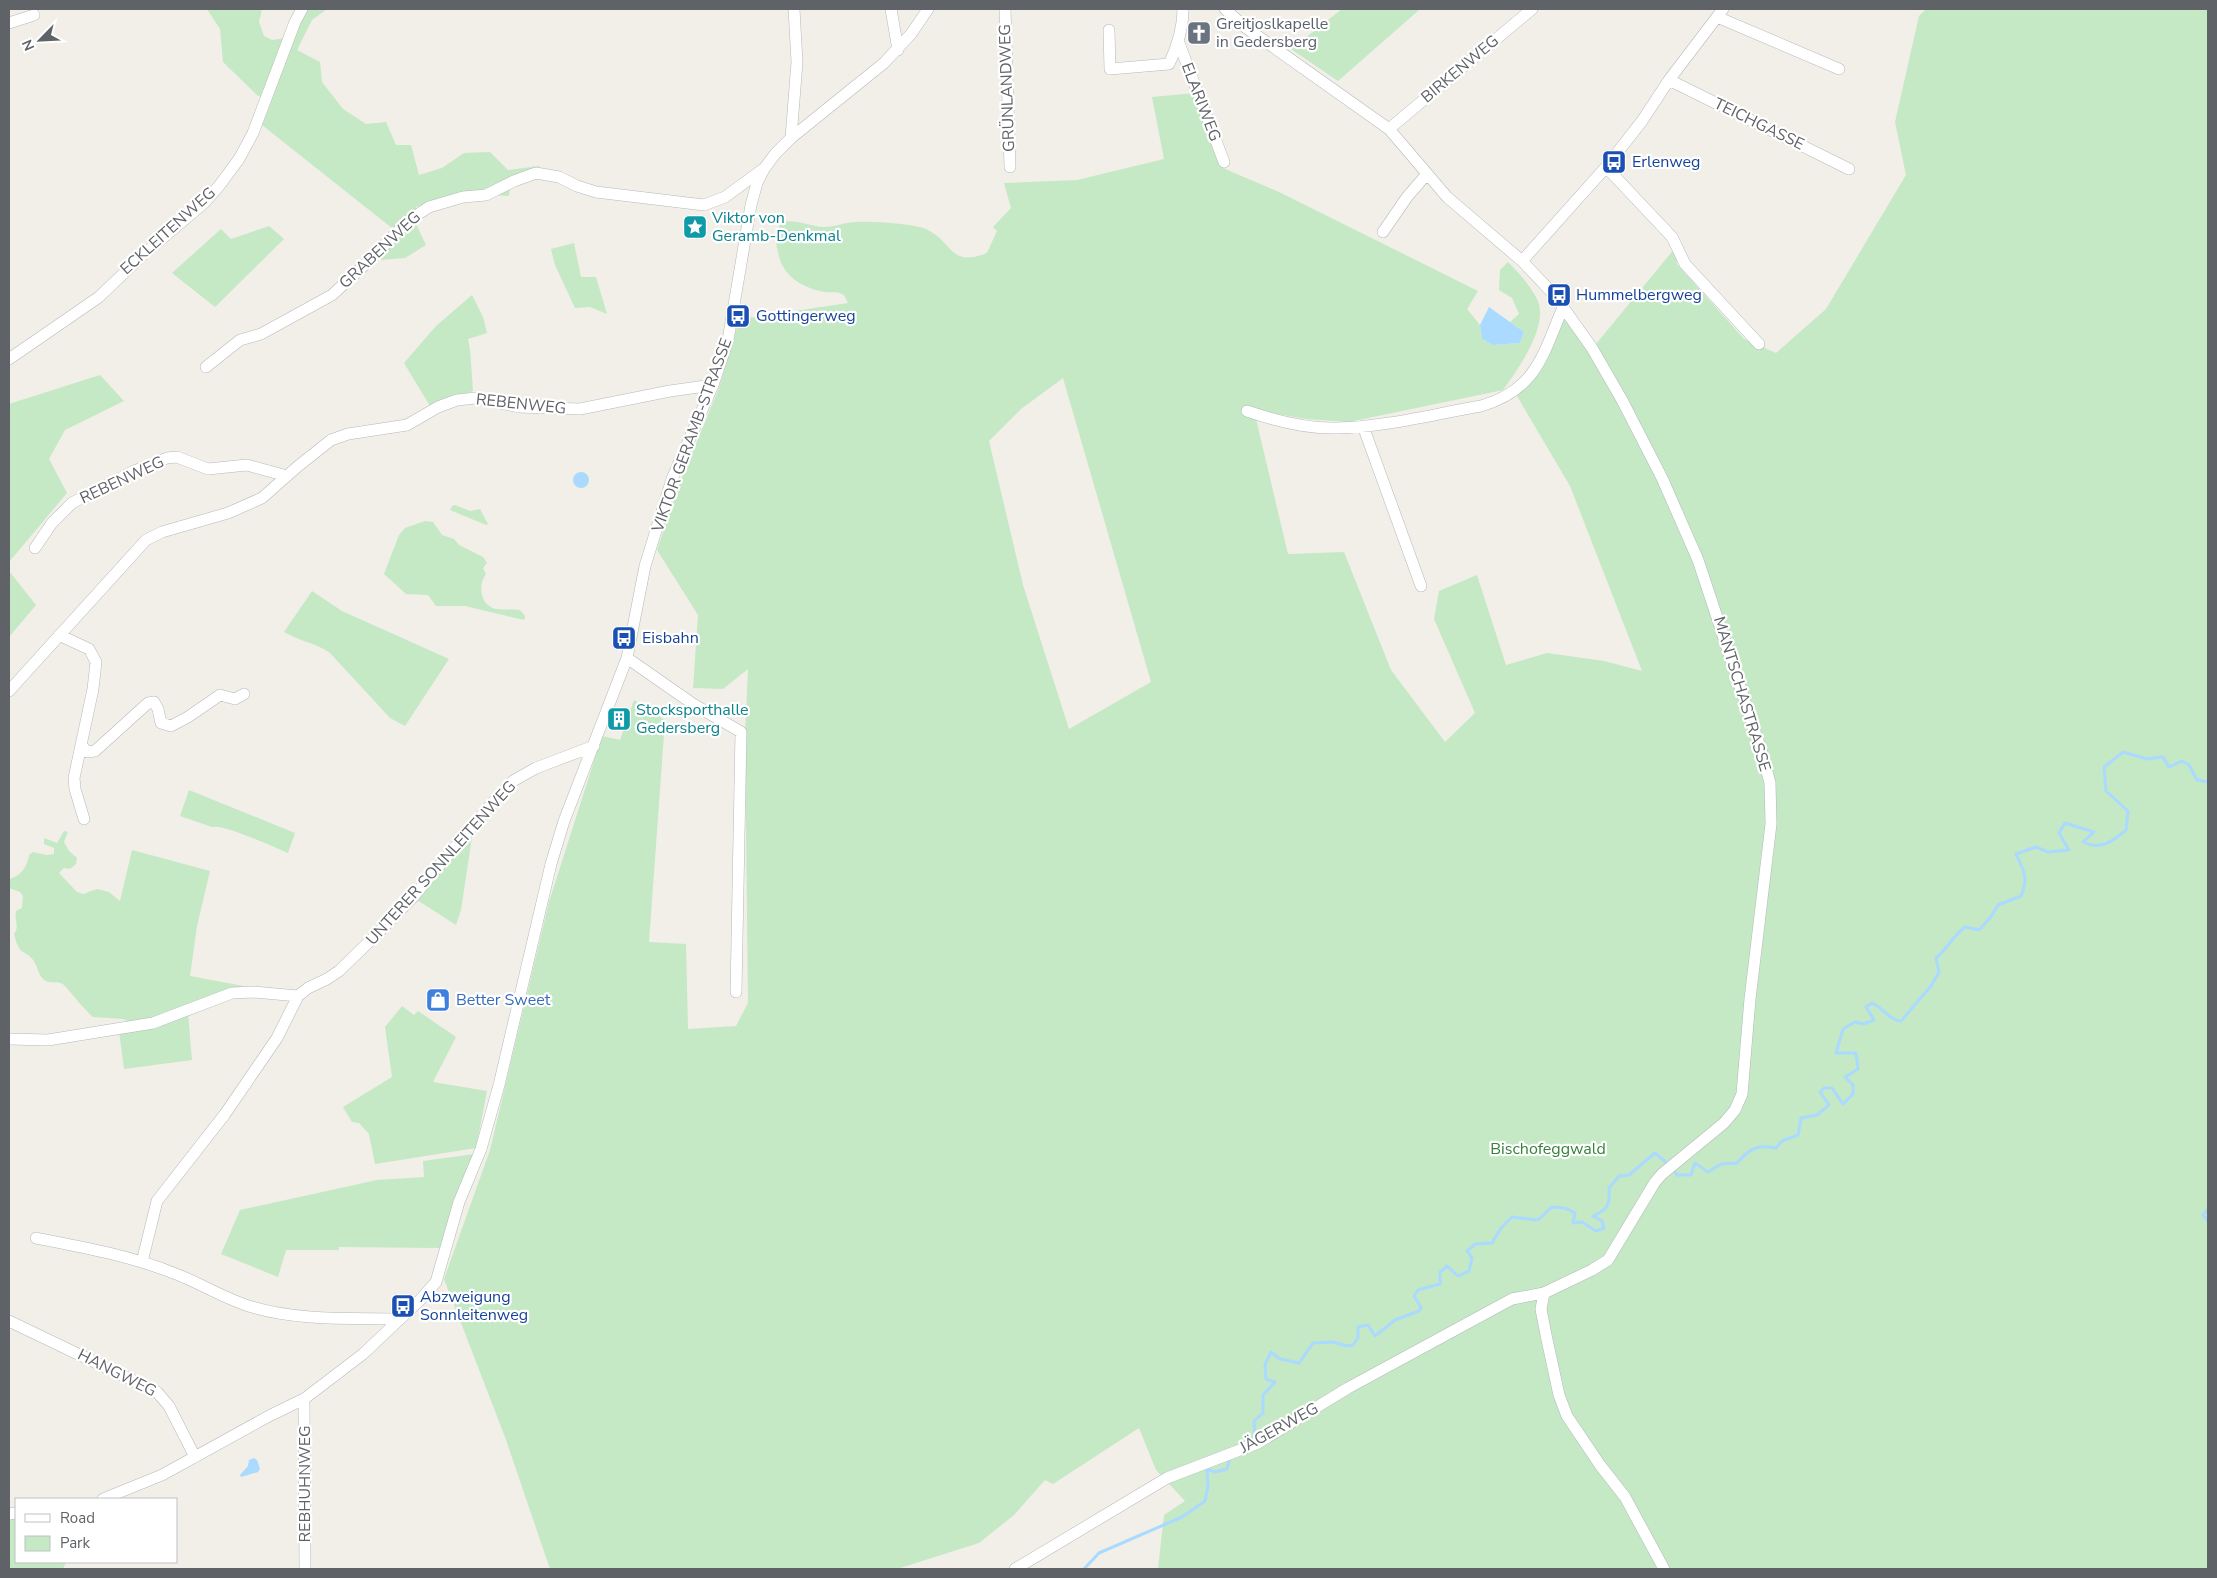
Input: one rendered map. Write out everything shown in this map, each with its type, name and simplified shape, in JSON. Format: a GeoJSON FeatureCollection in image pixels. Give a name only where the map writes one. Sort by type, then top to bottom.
{"type":"FeatureCollection","features":[{"type":"Feature","properties":{"kind":"street","name":"ECKLEITENWEG"},"geometry":{"type":"LineString","coordinates":[[9,359],[99,297],[144,253],[204,203],[219,186],[239,159],[253,133],[294,22],[302,9]]}},
{"type":"Feature","properties":{"kind":"street"},"geometry":{"type":"LineString","coordinates":[[791,138],[798,62],[794,9]]}},
{"type":"Feature","properties":{"kind":"street"},"geometry":{"type":"LineString","coordinates":[[891,9],[898,50]]}},
{"type":"Feature","properties":{"kind":"street","name":"VIKTOR GERAMB-STRASSE"},"geometry":{"type":"LineString","coordinates":[[106,1498],[144,1484],[304,1399],[363,1354],[436,1282],[459,1202],[482,1149],[551,864],[564,821],[627,658],[645,566],[662,508],[692,429],[713,385],[730,332],[751,205],[757,182],[764,169],[791,138],[898,50],[928,9]]}},
{"type":"Feature","properties":{"kind":"street","name":"GRÜNLANDWEG"},"geometry":{"type":"LineString","coordinates":[[1004,9],[1010,167]]}},
{"type":"Feature","properties":{"kind":"street","name":"ELARIWEG"},"geometry":{"type":"LineString","coordinates":[[1109,30],[1110,69],[1170,64],[1179,43],[1183,25],[1183,9]]}},
{"type":"Feature","properties":{"kind":"street","name":"MANTSCHASTRASSE"},"geometry":{"type":"LineString","coordinates":[[1224,9],[1245,27],[1389,130],[1458,207],[1522,261],[1562,307],[1592,348],[1622,400],[1662,478],[1698,560],[1762,753],[1770,783],[1771,824],[1750,999],[1742,1094],[1735,1110],[1724,1123],[1662,1174],[1647,1193],[1622,1239],[1608,1260],[1544,1293]]}},
{"type":"Feature","properties":{"kind":"street","name":"BIRKENWEG"},"geometry":{"type":"LineString","coordinates":[[1389,130],[1532,9]]}},
{"type":"Feature","properties":{"kind":"street"},"geometry":{"type":"LineString","coordinates":[[1522,261],[1606,166],[1642,121],[1669,80],[1720,13],[1839,69]]}},
{"type":"Feature","properties":{"kind":"street"},"geometry":{"type":"LineString","coordinates":[[9,23],[34,15]]}},
{"type":"Feature","properties":{"kind":"street","name":"ELARIWEG"},"geometry":{"type":"LineString","coordinates":[[1179,43],[1224,162]]}},
{"type":"Feature","properties":{"kind":"street","name":"TEICHGASSE"},"geometry":{"type":"LineString","coordinates":[[1669,80],[1849,169]]}},
{"type":"Feature","properties":{"kind":"street"},"geometry":{"type":"LineString","coordinates":[[1606,166],[1672,237],[1685,264],[1759,344]]}},
{"type":"Feature","properties":{"kind":"street","name":"GRABENWEG"},"geometry":{"type":"LineString","coordinates":[[206,367],[240,340],[261,334],[332,295],[408,221],[428,207],[463,197],[486,195],[514,181],[530,175],[544,173],[596,192],[704,205],[725,196],[764,169]]}},
{"type":"Feature","properties":{"kind":"street"},"geometry":{"type":"LineString","coordinates":[[1383,232],[1407,197],[1427,174]]}},
{"type":"Feature","properties":{"kind":"street"},"geometry":{"type":"LineString","coordinates":[[1247,411],[1274,420],[1315,427],[1336,428],[1363,426],[1481,406],[1499,401],[1522,386],[1541,360],[1562,307]]}},
{"type":"Feature","properties":{"kind":"street","name":"REBENWEG"},"geometry":{"type":"LineString","coordinates":[[9,691],[146,540],[162,532],[252,504],[271,492],[287,476],[331,440],[348,434],[407,425],[438,407],[457,400],[476,398],[519,407],[580,409],[670,391],[713,385]]}},
{"type":"Feature","properties":{"kind":"street"},"geometry":{"type":"LineString","coordinates":[[1363,426],[1422,586]]}},
{"type":"Feature","properties":{"kind":"street","name":"REBENWEG"},"geometry":{"type":"LineString","coordinates":[[35,548],[52,523],[72,503],[134,471],[167,458],[177,457],[208,469],[247,465],[287,476]]}},
{"type":"Feature","properties":{"kind":"street"},"geometry":{"type":"LineString","coordinates":[[60,635],[89,649],[96,662],[94,688],[74,778],[75,789],[84,819]]}},
{"type":"Feature","properties":{"kind":"street"},"geometry":{"type":"LineString","coordinates":[[627,658],[693,704],[742,732],[736,992]]}},
{"type":"Feature","properties":{"kind":"street"},"geometry":{"type":"LineString","coordinates":[[82,746],[87,752],[95,751],[148,703],[154,702],[161,724],[167,727],[188,717],[220,695],[235,699],[244,694]]}},
{"type":"Feature","properties":{"kind":"street","name":"UNTERER SONNLEITENWEG"},"geometry":{"type":"LineString","coordinates":[[298,996],[308,988],[339,971],[375,936],[425,884],[486,810],[513,781],[536,768],[594,746]]}},
{"type":"Feature","properties":{"kind":"street"},"geometry":{"type":"LineString","coordinates":[[9,1039],[48,1040],[153,1023],[232,993],[253,992],[298,996],[277,1038],[225,1114],[157,1201],[142,1262]]}},
{"type":"Feature","properties":{"kind":"street"},"geometry":{"type":"LineString","coordinates":[[36,1238],[142,1262],[177,1274],[218,1295],[252,1307],[280,1314],[399,1320]]}},
{"type":"Feature","properties":{"kind":"street"},"geometry":{"type":"LineString","coordinates":[[1544,1293],[1541,1309],[1542,1318],[1559,1395],[1567,1416],[1600,1465],[1625,1497],[1664,1569]]}},
{"type":"Feature","properties":{"kind":"street","name":"JÄGERWEG"},"geometry":{"type":"LineString","coordinates":[[1015,1569],[1168,1478],[1258,1443],[1425,1345],[1503,1304],[1520,1297],[1544,1293]]}},
{"type":"Feature","properties":{"kind":"street","name":"HANGWEG"},"geometry":{"type":"LineString","coordinates":[[9,1321],[158,1392],[169,1406],[194,1457]]}},
{"type":"Feature","properties":{"kind":"street","name":"REBHUHNWEG"},"geometry":{"type":"LineString","coordinates":[[304,1399],[305,1569]]}},
{"type":"Feature","properties":{"kind":"green space"},"geometry":{"type":"Polygon","coordinates":[[[207,9],[262,9],[259,22],[264,36],[272,40],[286,38],[298,9],[327,9],[312,20],[297,50],[320,62],[322,82],[343,109],[366,124],[386,122],[396,145],[411,145],[419,175],[442,168],[464,153],[490,152],[508,170],[539,166],[539,169],[511,180],[509,196],[458,193],[416,207],[416,224],[426,245],[405,258],[380,260],[397,232],[262,125],[271,103],[257,95],[223,62],[220,29],[207,9]]]}},
{"type":"Feature","properties":{"kind":"green space"},"geometry":{"type":"Polygon","coordinates":[[[1342,9],[1419,10],[1338,81],[1291,49],[1342,9]]]}},
{"type":"Feature","properties":{"kind":"green space","name":"Bischofeggwald"},"geometry":{"type":"Polygon","coordinates":[[[1926,9],[2208,9],[2208,1569],[1158,1569],[1164,1515],[1185,1501],[1156,1470],[1139,1428],[1053,1484],[1045,1480],[1014,1515],[979,1543],[897,1569],[550,1569],[505,1437],[444,1279],[490,1150],[549,902],[602,736],[620,740],[634,700],[665,720],[649,942],[686,944],[688,1029],[736,1026],[748,1003],[745,735],[748,669],[723,689],[693,688],[698,615],[657,550],[680,482],[719,388],[740,317],[749,318],[848,303],[844,295],[817,290],[801,284],[794,280],[784,268],[776,244],[776,236],[782,222],[792,221],[823,227],[864,222],[893,223],[920,227],[935,234],[958,255],[975,257],[987,253],[997,231],[993,227],[1011,208],[1004,183],[1077,180],[1164,159],[1152,97],[1195,93],[1225,169],[1277,191],[1478,291],[1467,309],[1480,325],[1482,339],[1493,345],[1520,343],[1524,332],[1510,322],[1519,314],[1512,298],[1499,290],[1500,270],[1508,262],[1531,289],[1537,299],[1540,310],[1536,334],[1524,359],[1503,390],[1349,422],[1306,419],[1249,409],[1256,419],[1288,554],[1344,552],[1391,670],[1445,742],[1475,713],[1434,619],[1439,591],[1477,575],[1506,665],[1547,653],[1604,661],[1642,671],[1570,486],[1517,396],[1525,387],[1559,321],[1564,319],[1585,345],[1659,482],[1596,344],[1675,248],[1677,264],[1744,339],[1776,353],[1826,309],[1906,175],[1895,122],[1919,16],[1926,9]],[[1063,378],[1021,409],[989,441],[1023,585],[1069,729],[1151,682],[1063,378]],[[1681,530],[1696,568],[1751,731],[1760,727],[1724,625],[1681,530]]]}},
{"type":"Feature","properties":{"kind":"green space"},"geometry":{"type":"Polygon","coordinates":[[[269,226],[284,239],[215,307],[172,273],[221,229],[231,239],[269,226]]]}},
{"type":"Feature","properties":{"kind":"green space"},"geometry":{"type":"Polygon","coordinates":[[[574,243],[581,277],[596,277],[607,314],[590,307],[575,308],[555,265],[551,249],[574,243]]]}},
{"type":"Feature","properties":{"kind":"green space"},"geometry":{"type":"Polygon","coordinates":[[[472,295],[483,317],[487,333],[468,339],[473,391],[430,406],[404,363],[436,326],[472,295]]]}},
{"type":"Feature","properties":{"kind":"green space"},"geometry":{"type":"Polygon","coordinates":[[[100,375],[124,401],[65,430],[49,459],[67,493],[9,562],[9,404],[100,375]]]}},
{"type":"Feature","properties":{"kind":"green space"},"geometry":{"type":"Polygon","coordinates":[[[455,505],[470,511],[480,509],[488,524],[486,525],[450,510],[455,505]]]}},
{"type":"Feature","properties":{"kind":"green space"},"geometry":{"type":"Polygon","coordinates":[[[425,521],[433,522],[442,535],[454,539],[459,545],[483,557],[487,563],[483,568],[486,574],[481,590],[484,600],[496,609],[520,610],[525,616],[524,620],[465,606],[436,606],[428,595],[406,594],[384,574],[399,535],[405,528],[425,521]]]}},
{"type":"Feature","properties":{"kind":"green space"},"geometry":{"type":"Polygon","coordinates":[[[9,571],[36,605],[9,637],[9,571]]]}},
{"type":"Feature","properties":{"kind":"green space"},"geometry":{"type":"Polygon","coordinates":[[[312,591],[342,611],[449,659],[405,726],[390,718],[330,653],[284,632],[312,591]]]}},
{"type":"Feature","properties":{"kind":"green space"},"geometry":{"type":"Polygon","coordinates":[[[189,790],[295,833],[288,853],[238,832],[212,827],[180,816],[189,790]]]}},
{"type":"Feature","properties":{"kind":"green space"},"geometry":{"type":"Polygon","coordinates":[[[64,831],[68,832],[64,842],[69,851],[77,858],[76,864],[70,869],[64,868],[59,873],[77,892],[83,894],[97,889],[109,892],[120,901],[132,850],[210,871],[197,926],[190,976],[243,986],[242,990],[166,1017],[128,1021],[93,1017],[64,985],[48,982],[43,979],[34,961],[20,950],[16,942],[14,934],[17,928],[16,911],[22,908],[23,896],[20,892],[9,888],[9,879],[17,876],[23,870],[29,855],[33,852],[46,855],[54,854],[54,848],[44,844],[44,838],[57,843],[64,831]]]}},
{"type":"Feature","properties":{"kind":"green space"},"geometry":{"type":"Polygon","coordinates":[[[472,837],[461,910],[456,925],[417,900],[469,838],[472,837]]]}},
{"type":"Feature","properties":{"kind":"green space"},"geometry":{"type":"Polygon","coordinates":[[[402,1006],[414,1015],[418,1011],[456,1037],[433,1082],[487,1091],[476,1148],[375,1164],[369,1134],[359,1123],[352,1122],[343,1107],[392,1077],[385,1027],[402,1006]]]}},
{"type":"Feature","properties":{"kind":"green space"},"geometry":{"type":"Polygon","coordinates":[[[188,1013],[192,1060],[124,1069],[119,1031],[188,1013]]]}},
{"type":"Feature","properties":{"kind":"green space"},"geometry":{"type":"Polygon","coordinates":[[[474,1154],[441,1248],[339,1247],[339,1250],[286,1250],[278,1277],[221,1254],[240,1210],[377,1180],[424,1177],[423,1161],[474,1154]]]}},
{"type":"Feature","properties":{"kind":"green space"},"geometry":{"type":"Polygon","coordinates":[[[15,1518],[15,1563],[66,1563],[63,1569],[9,1569],[9,1519],[15,1518]]]}},
{"type":"Feature","properties":{"kind":"water"},"geometry":{"type":"Polygon","coordinates":[[[1489,307],[1524,332],[1520,343],[1493,345],[1482,339],[1480,325],[1489,307]]]}},
{"type":"Feature","properties":{"kind":"water"},"geometry":{"type":"Polygon","coordinates":[[[581,472],[587,474],[589,480],[587,486],[581,488],[575,486],[573,480],[575,474],[581,472]]]}},
{"type":"Feature","properties":{"kind":"water"},"geometry":{"type":"Polygon","coordinates":[[[254,1458],[257,1460],[260,1469],[258,1472],[241,1477],[240,1475],[248,1466],[249,1460],[254,1458]]]}},
{"type":"Feature","properties":{"kind":"waterway"},"geometry":{"type":"LineString","coordinates":[[1672,1169],[1677,1175],[1691,1175],[1695,1163],[1708,1172],[1721,1164],[1737,1163],[1745,1154],[1758,1147],[1776,1148],[1782,1141],[1798,1135],[1801,1118],[1817,1115],[1829,1105],[1820,1092],[1824,1088],[1832,1088],[1843,1104],[1853,1094],[1853,1085],[1845,1077],[1858,1069],[1856,1053],[1836,1053],[1843,1029],[1855,1022],[1863,1024],[1874,1020],[1866,1007],[1872,1003],[1889,1016],[1901,1021],[1931,986],[1939,972],[1936,958],[1957,934],[1965,927],[1979,930],[1998,905],[2021,896],[2025,879],[2016,854],[2036,847],[2048,852],[2069,850],[2059,833],[2065,823],[2094,832],[2083,842],[2089,845],[2106,844],[2126,830],[2128,811],[2106,791],[2104,767],[2123,752],[2147,759],[2163,757],[2169,767],[2182,761],[2189,765],[2197,780],[2208,782]]}},
{"type":"Feature","properties":{"kind":"waterway"},"geometry":{"type":"LineString","coordinates":[[1242,1444],[1255,1436],[1254,1421],[1263,1413],[1263,1395],[1275,1382],[1266,1379],[1265,1365],[1271,1352],[1280,1359],[1299,1363],[1313,1343],[1333,1342],[1347,1346],[1353,1345],[1358,1338],[1358,1327],[1368,1325],[1375,1336],[1395,1320],[1419,1311],[1421,1307],[1414,1296],[1418,1290],[1440,1284],[1440,1272],[1447,1266],[1458,1276],[1469,1271],[1472,1258],[1467,1251],[1475,1244],[1492,1243],[1501,1228],[1512,1217],[1538,1220],[1552,1207],[1565,1208],[1575,1213],[1573,1223],[1582,1222],[1596,1231],[1604,1228],[1602,1221],[1593,1216],[1602,1211],[1609,1202],[1609,1188],[1619,1176],[1629,1175],[1655,1153],[1668,1164]]}},
{"type":"Feature","properties":{"kind":"waterway"},"geometry":{"type":"LineString","coordinates":[[2208,1209],[2203,1215],[2208,1221]]}},
{"type":"Feature","properties":{"kind":"waterway"},"geometry":{"type":"LineString","coordinates":[[1084,1569],[1099,1553],[1182,1517],[1205,1501],[1208,1486],[1207,1469],[1215,1472],[1227,1469],[1230,1457]]}},
{"type":"Feature","properties":{"kind":"place","name":"Greitjoslkapelle in Gedersberg"},"geometry":{"type":"Point","coordinates":[1199,33]}},
{"type":"Feature","properties":{"kind":"place","name":"Erlenweg"},"geometry":{"type":"Point","coordinates":[1614,162]}},
{"type":"Feature","properties":{"kind":"place","name":"Viktor von Geramb-Denkmal"},"geometry":{"type":"Point","coordinates":[695,227]}},
{"type":"Feature","properties":{"kind":"place","name":"Hummelbergweg"},"geometry":{"type":"Point","coordinates":[1559,295]}},
{"type":"Feature","properties":{"kind":"place","name":"Gottingerweg"},"geometry":{"type":"Point","coordinates":[738,316]}},
{"type":"Feature","properties":{"kind":"place","name":"Eisbahn"},"geometry":{"type":"Point","coordinates":[624,638]}},
{"type":"Feature","properties":{"kind":"place","name":"Stocksporthalle Gedersberg"},"geometry":{"type":"Point","coordinates":[619,719]}},
{"type":"Feature","properties":{"kind":"place","name":"Better Sweet"},"geometry":{"type":"Point","coordinates":[438,1000]}},
{"type":"Feature","properties":{"kind":"place","name":"Abzweigung Sonnleitenweg"},"geometry":{"type":"Point","coordinates":[403,1306]}}]}
